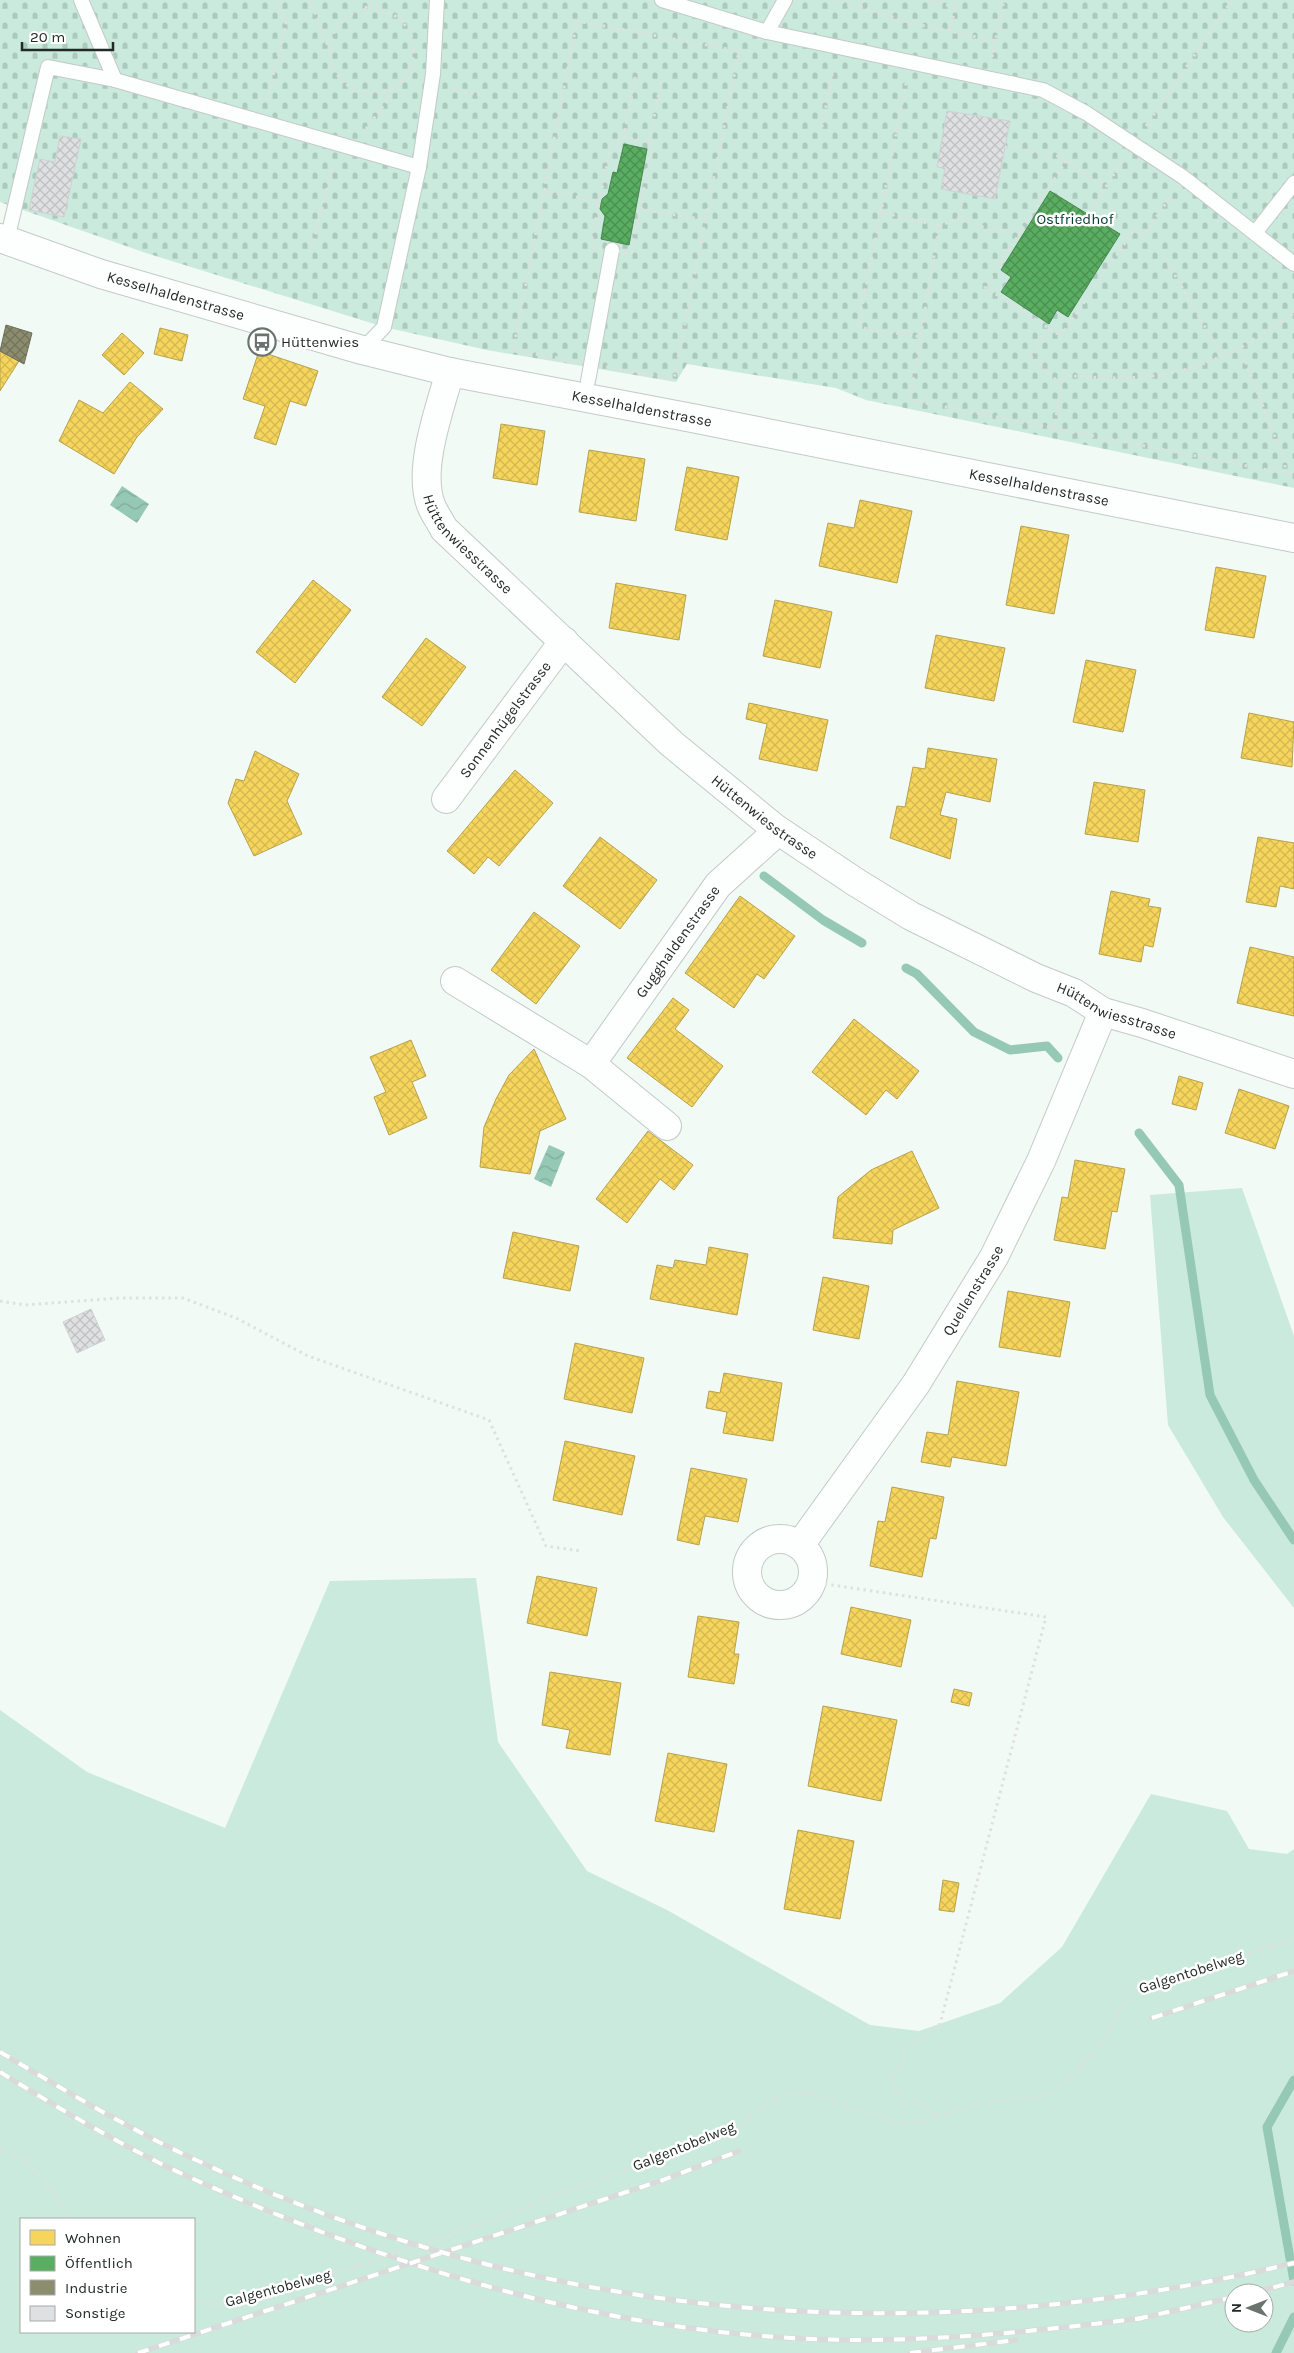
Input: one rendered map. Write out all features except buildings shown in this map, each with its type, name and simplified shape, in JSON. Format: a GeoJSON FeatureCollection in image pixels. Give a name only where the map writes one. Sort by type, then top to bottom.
{"type":"FeatureCollection","features":[{"type":"Feature","properties":{"kind":"street","name":"Kesselhaldenstrasse"},"geometry":{"type":"LineString","coordinates":[[3,239],[101,274],[362,350],[450,372],[702,420],[1294,538]]}},
{"type":"Feature","properties":{"kind":"street","name":"Hüttenwiesstrasse"},"geometry":{"type":"LineString","coordinates":[[450,372],[429,453],[426,477],[430,504],[444,529],[672,744],[776,829],[911,916],[1036,978],[1074,994],[1103,1012],[1142,1023],[1294,1074]]}},
{"type":"Feature","properties":{"kind":"street","name":"Sonnenhügelstrasse"},"geometry":{"type":"LineString","coordinates":[[446,799],[564,641]]}},
{"type":"Feature","properties":{"kind":"street","name":"Gugghaldenstrasse"},"geometry":{"type":"LineString","coordinates":[[591,1064],[718,885],[768,839],[776,829]]}},
{"type":"Feature","properties":{"kind":"street"},"geometry":{"type":"LineString","coordinates":[[455,981],[591,1064],[667,1126]]}},
{"type":"Feature","properties":{"kind":"street","name":"Quellenstrasse"},"geometry":{"type":"LineString","coordinates":[[800,1545],[916,1384],[994,1257],[1041,1161],[1103,1012]]}},
{"type":"Feature","properties":{"kind":"street"},"geometry":{"type":"LineString","coordinates":[[780,1538],[800,1545],[808,1552],[812,1562],[812,1582],[800,1599],[780,1606],[762,1600],[749,1584],[748,1563],[752,1553],[760,1545],[780,1538]]}},
{"type":"Feature","properties":{"kind":"lane"},"geometry":{"type":"LineString","coordinates":[[81,0],[115,80]]}},
{"type":"Feature","properties":{"kind":"lane"},"geometry":{"type":"LineString","coordinates":[[362,350],[384,327],[419,167],[432,84],[436,0]]}},
{"type":"Feature","properties":{"kind":"lane"},"geometry":{"type":"LineString","coordinates":[[662,0],[767,32],[1043,90],[1086,113],[1183,177],[1256,232],[1294,264]]}},
{"type":"Feature","properties":{"kind":"lane"},"geometry":{"type":"LineString","coordinates":[[767,32],[785,0]]}},
{"type":"Feature","properties":{"kind":"lane"},"geometry":{"type":"LineString","coordinates":[[3,239],[48,67],[115,80],[419,167]]}},
{"type":"Feature","properties":{"kind":"lane"},"geometry":{"type":"LineString","coordinates":[[1256,232],[1294,183]]}},
{"type":"Feature","properties":{"kind":"lane"},"geometry":{"type":"LineString","coordinates":[[588,381],[612,250]]}},
{"type":"Feature","properties":{"kind":"path"},"geometry":{"type":"LineString","coordinates":[[261,122],[286,24],[277,0]]}},
{"type":"Feature","properties":{"kind":"path"},"geometry":{"type":"LineString","coordinates":[[310,0],[329,49],[333,68],[345,84],[362,93],[382,93],[399,84]]}},
{"type":"Feature","properties":{"kind":"path"},"geometry":{"type":"LineString","coordinates":[[329,49],[334,30],[347,16],[365,8],[376,0]]}},
{"type":"Feature","properties":{"kind":"path"},"geometry":{"type":"LineString","coordinates":[[835,0],[911,23],[996,41]]}},
{"type":"Feature","properties":{"kind":"path"},"geometry":{"type":"LineString","coordinates":[[860,7],[864,0]]}},
{"type":"Feature","properties":{"kind":"path"},"geometry":{"type":"LineString","coordinates":[[927,0],[955,7]]}},
{"type":"Feature","properties":{"kind":"path"},"geometry":{"type":"LineString","coordinates":[[950,31],[957,0]]}},
{"type":"Feature","properties":{"kind":"path"},"geometry":{"type":"LineString","coordinates":[[994,51],[1004,0]]}},
{"type":"Feature","properties":{"kind":"path"},"geometry":{"type":"LineString","coordinates":[[1147,125],[1232,0]]}},
{"type":"Feature","properties":{"kind":"path"},"geometry":{"type":"LineString","coordinates":[[312,247],[346,146],[411,70],[415,51],[412,33],[400,18],[384,9],[365,8]]}},
{"type":"Feature","properties":{"kind":"path"},"geometry":{"type":"LineString","coordinates":[[583,362],[513,350],[577,21],[739,51],[674,379],[600,366]]}},
{"type":"Feature","properties":{"kind":"path"},"geometry":{"type":"LineString","coordinates":[[822,127],[837,47]]}},
{"type":"Feature","properties":{"kind":"path"},"geometry":{"type":"LineString","coordinates":[[910,62],[858,327],[921,337]]}},
{"type":"Feature","properties":{"kind":"path"},"geometry":{"type":"LineString","coordinates":[[624,138],[636,73]]}},
{"type":"Feature","properties":{"kind":"path"},"geometry":{"type":"LineString","coordinates":[[649,142],[624,138],[611,145],[598,200],[590,247],[632,252],[651,153],[649,142],[662,77]]}},
{"type":"Feature","properties":{"kind":"path"},"geometry":{"type":"LineString","coordinates":[[432,84],[483,96]]}},
{"type":"Feature","properties":{"kind":"path"},"geometry":{"type":"LineString","coordinates":[[1088,214],[1134,144]]}},
{"type":"Feature","properties":{"kind":"path"},"geometry":{"type":"LineString","coordinates":[[1005,147],[1058,156],[1106,187]]}},
{"type":"Feature","properties":{"kind":"path"},"geometry":{"type":"LineString","coordinates":[[1066,161],[985,287],[1061,336],[1134,230],[1143,236],[1183,177]]}},
{"type":"Feature","properties":{"kind":"path"},"geometry":{"type":"LineString","coordinates":[[544,190],[598,200]]}},
{"type":"Feature","properties":{"kind":"path"},"geometry":{"type":"LineString","coordinates":[[959,218],[963,193]]}},
{"type":"Feature","properties":{"kind":"path"},"geometry":{"type":"LineString","coordinates":[[641,209],[706,220]]}},
{"type":"Feature","properties":{"kind":"path"},"geometry":{"type":"LineString","coordinates":[[881,212],[939,226],[959,218],[994,231],[1021,230]]}},
{"type":"Feature","properties":{"kind":"path"},"geometry":{"type":"LineString","coordinates":[[939,226],[910,400],[1294,475]]}},
{"type":"Feature","properties":{"kind":"path"},"geometry":{"type":"LineString","coordinates":[[1165,258],[1222,356]]}},
{"type":"Feature","properties":{"kind":"path"},"geometry":{"type":"LineString","coordinates":[[1054,428],[1063,375],[1122,378],[1154,376],[1198,366],[1240,348],[1294,313]]}},
{"type":"Feature","properties":{"kind":"path"},"geometry":{"type":"LineString","coordinates":[[1050,329],[1031,358],[1062,384]]}},
{"type":"Feature","properties":{"kind":"path"},"geometry":{"type":"LineString","coordinates":[[1240,348],[1285,462],[1285,474]]}},
{"type":"Feature","properties":{"kind":"path"},"geometry":{"type":"LineString","coordinates":[[0,1301],[25,1305],[120,1298],[183,1298],[236,1318],[308,1356],[489,1420],[546,1546],[581,1551]]}},
{"type":"Feature","properties":{"kind":"path"},"geometry":{"type":"LineString","coordinates":[[812,1582],[1046,1617],[940,2024],[906,2049],[893,2081],[903,2104],[919,2100],[938,2117]]}},
{"type":"Feature","properties":{"kind":"path","name":"Galgentobelweg"},"geometry":{"type":"LineString","coordinates":[[195,2302],[222,2304],[361,2265],[485,2224],[551,2197],[732,2130],[766,2104],[788,2092],[810,2092],[848,2108],[898,2123],[919,2122],[992,2100],[1035,2098],[1052,2092],[1098,2049],[1131,1991],[1294,1939]]}},
{"type":"Feature","properties":{"kind":"path"},"geometry":{"type":"LineString","coordinates":[[0,2149],[26,2161],[53,2190],[67,2218]]}},
{"type":"Feature","properties":{"kind":"green space","name":"Ostfriedhof"},"geometry":{"type":"Polygon","coordinates":[[[0,0],[1294,0],[1294,488],[866,400],[836,388],[687,364],[676,382],[487,350],[384,327],[146,253],[0,202],[0,0]]]}},
{"type":"Feature","properties":{"kind":"green space"},"geometry":{"type":"Polygon","coordinates":[[[1242,1188],[1294,1336],[1294,1608],[1223,1517],[1168,1425],[1150,1195],[1242,1188]]]}},
{"type":"Feature","properties":{"kind":"green space"},"geometry":{"type":"Polygon","coordinates":[[[476,1578],[498,1742],[587,1871],[667,1910],[870,2025],[919,2031],[1000,2003],[1062,1947],[1151,1794],[1227,1811],[1249,1849],[1287,1854],[1294,1849],[1294,2353],[0,2353],[0,1710],[87,1772],[225,1828],[330,1581],[476,1578]]]}},
{"type":"Feature","properties":{"kind":"water"},"geometry":{"type":"Polygon","coordinates":[[[122,486],[149,504],[137,523],[110,505],[122,486]]]}},
{"type":"Feature","properties":{"kind":"water"},"geometry":{"type":"Polygon","coordinates":[[[549,1145],[565,1152],[551,1187],[534,1179],[549,1145]]]}},
{"type":"Feature","properties":{"kind":"waterway"},"geometry":{"type":"LineString","coordinates":[[764,876],[823,920],[862,943]]}},
{"type":"Feature","properties":{"kind":"waterway"},"geometry":{"type":"LineString","coordinates":[[906,968],[917,974],[974,1032],[1010,1050],[1047,1046],[1058,1058]]}},
{"type":"Feature","properties":{"kind":"waterway"},"geometry":{"type":"LineString","coordinates":[[1139,1133],[1179,1185],[1210,1395],[1254,1480],[1294,1540]]}},
{"type":"Feature","properties":{"kind":"waterway"},"geometry":{"type":"LineString","coordinates":[[1294,2080],[1267,2127],[1294,2281]]}},
{"type":"Feature","properties":{"kind":"waterway"},"geometry":{"type":"LineString","coordinates":[[1276,2353],[1294,2317]]}},
{"type":"Feature","properties":{"kind":"railway"},"geometry":{"type":"LineString","coordinates":[[1152,2018],[1294,1971]]}},
{"type":"Feature","properties":{"kind":"railway"},"geometry":{"type":"LineString","coordinates":[[0,2052],[97,2109],[171,2148],[328,2215],[462,2258],[598,2288],[736,2307],[875,2313],[1014,2308],[1154,2291],[1294,2263]]}},
{"type":"Feature","properties":{"kind":"railway"},"geometry":{"type":"LineString","coordinates":[[0,2072],[69,2114],[141,2154],[268,2211],[349,2242],[431,2270],[514,2293],[599,2313],[684,2327],[770,2337],[856,2340],[1000,2334],[1143,2318]]}},
{"type":"Feature","properties":{"kind":"railway"},"geometry":{"type":"LineString","coordinates":[[138,2353],[663,2180],[739,2151]]}},
{"type":"Feature","properties":{"kind":"railway"},"geometry":{"type":"LineString","coordinates":[[1274,2287],[1294,2282]]}},
{"type":"Feature","properties":{"kind":"railway"},"geometry":{"type":"LineString","coordinates":[[1137,2319],[1224,2299]]}},
{"type":"Feature","properties":{"kind":"railway"},"geometry":{"type":"LineString","coordinates":[[910,2353],[1016,2340]]}},
{"type":"Feature","properties":{"kind":"place","name":"Hüttenwies"},"geometry":{"type":"Point","coordinates":[262,342]}}]}
